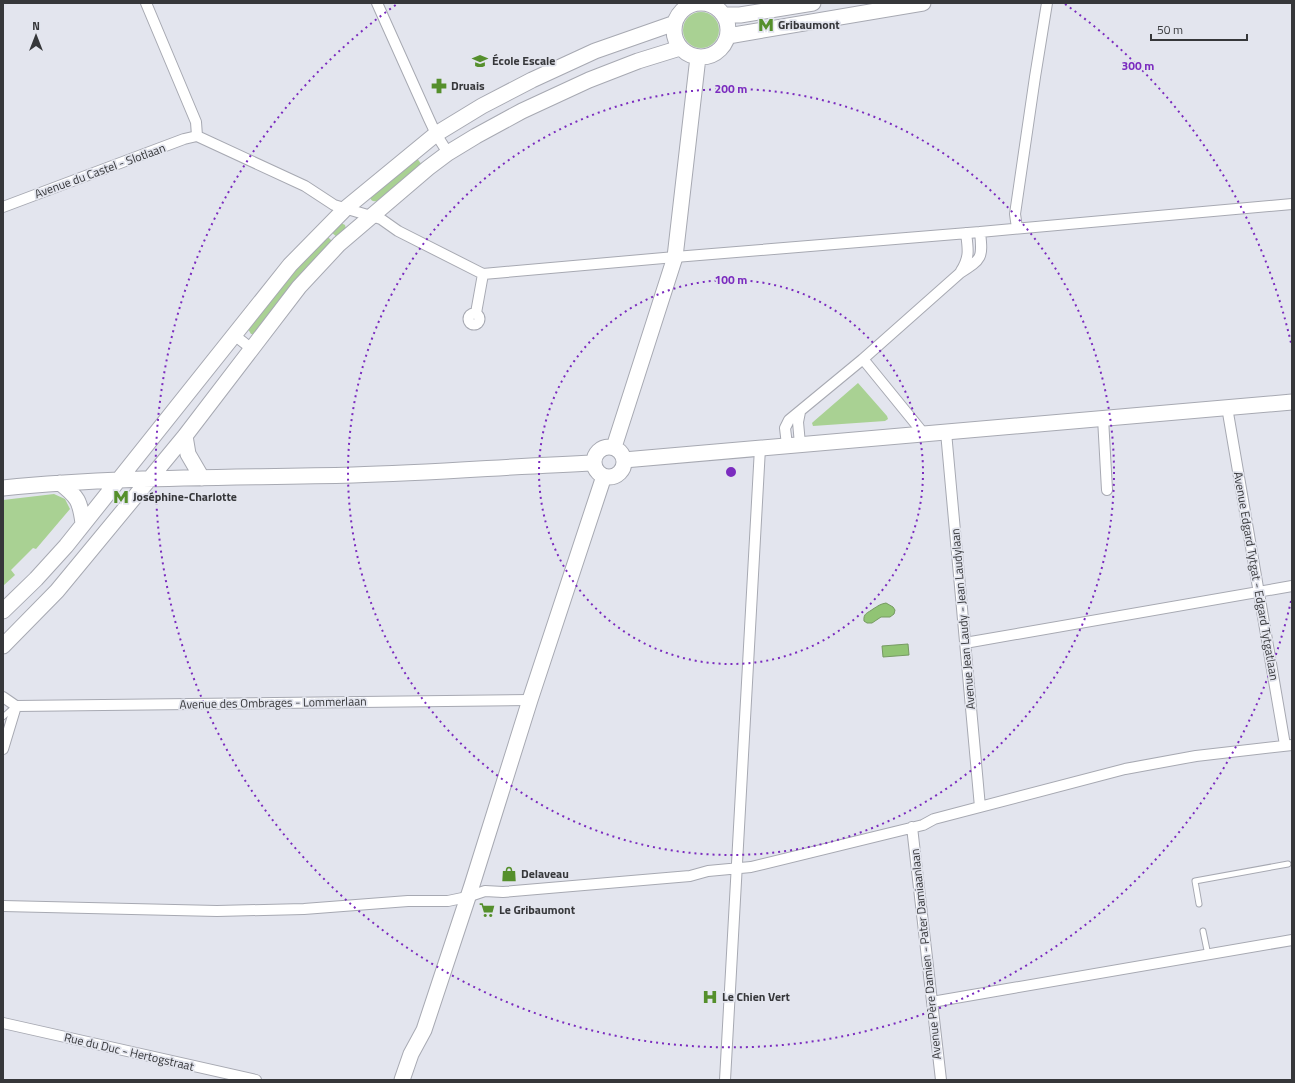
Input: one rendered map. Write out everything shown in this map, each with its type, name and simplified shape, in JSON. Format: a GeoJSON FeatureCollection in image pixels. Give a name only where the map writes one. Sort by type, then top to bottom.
{"type":"FeatureCollection","features":[{"type":"Feature","properties":{"kind":"street"},"geometry":{"type":"LineString","coordinates":[[146,3],[196,122],[197,136],[305,186],[334,205],[381,220],[398,231],[483,274],[1292,204]]}},
{"type":"Feature","properties":{"kind":"street"},"geometry":{"type":"LineString","coordinates":[[377,3],[436,134],[448,153]]}},
{"type":"Feature","properties":{"kind":"street"},"geometry":{"type":"LineString","coordinates":[[704,3],[712,4],[721,11],[724,16],[729,29],[725,44],[720,50],[706,57],[698,57],[685,53],[680,48],[674,36],[675,23],[686,5],[704,3]]}},
{"type":"Feature","properties":{"kind":"street"},"geometry":{"type":"LineString","coordinates":[[724,16],[740,15],[813,3]]}},
{"type":"Feature","properties":{"kind":"street"},"geometry":{"type":"LineString","coordinates":[[728,36],[884,6],[923,3]]}},
{"type":"Feature","properties":{"kind":"street"},"geometry":{"type":"LineString","coordinates":[[1016,228],[1015,214],[1047,3]]}},
{"type":"Feature","properties":{"kind":"street"},"geometry":{"type":"LineString","coordinates":[[3,611],[36,579],[66,546],[290,265],[346,208],[436,134],[482,106],[539,76],[595,51],[675,23]]}},
{"type":"Feature","properties":{"kind":"street"},"geometry":{"type":"LineString","coordinates":[[3,646],[57,591],[185,436],[304,282],[339,244],[428,168],[448,153],[476,136],[522,111],[589,80],[638,61],[680,48]]}},
{"type":"Feature","properties":{"kind":"street"},"geometry":{"type":"LineString","coordinates":[[614,447],[675,257],[698,57]]}},
{"type":"Feature","properties":{"kind":"street","name":"Avenue du Castel - Slotlaan"},"geometry":{"type":"LineString","coordinates":[[3,207],[184,139],[197,136]]}},
{"type":"Feature","properties":{"kind":"street"},"geometry":{"type":"LineString","coordinates":[[793,444],[800,412],[863,359],[960,273],[977,262],[982,246],[980,232]]}},
{"type":"Feature","properties":{"kind":"street"},"geometry":{"type":"LineString","coordinates":[[960,273],[966,264],[968,257],[966,233]]}},
{"type":"Feature","properties":{"kind":"street"},"geometry":{"type":"LineString","coordinates":[[476,314],[483,274]]}},
{"type":"Feature","properties":{"kind":"street"},"geometry":{"type":"LineString","coordinates":[[234,335],[252,349]]}},
{"type":"Feature","properties":{"kind":"street"},"geometry":{"type":"LineString","coordinates":[[863,359],[924,434]]}},
{"type":"Feature","properties":{"kind":"street"},"geometry":{"type":"LineString","coordinates":[[624,460],[793,444],[1292,402]]}},
{"type":"Feature","properties":{"kind":"street","name":"Avenue Edgard Tytgat - Edgard Tytgatlaan"},"geometry":{"type":"LineString","coordinates":[[1227,407],[1258,592],[1288,745]]}},
{"type":"Feature","properties":{"kind":"street"},"geometry":{"type":"LineString","coordinates":[[1103,418],[1107,490]]}},
{"type":"Feature","properties":{"kind":"street","name":"Avenue Jean Laudy - Jean Laudylaan"},"geometry":{"type":"LineString","coordinates":[[946,432],[980,807]]}},
{"type":"Feature","properties":{"kind":"street"},"geometry":{"type":"LineString","coordinates":[[185,436],[188,454],[202,478]]}},
{"type":"Feature","properties":{"kind":"street"},"geometry":{"type":"LineString","coordinates":[[609,446],[614,447],[619,451],[624,460],[620,472],[612,476],[604,476],[597,471],[594,463],[594,458],[600,450],[609,446]]}},
{"type":"Feature","properties":{"kind":"street"},"geometry":{"type":"LineString","coordinates":[[725,1080],[760,448]]}},
{"type":"Feature","properties":{"kind":"street"},"geometry":{"type":"LineString","coordinates":[[3,488],[118,480],[354,475],[594,463]]}},
{"type":"Feature","properties":{"kind":"street"},"geometry":{"type":"LineString","coordinates":[[413,1080],[420,1057],[424,1030],[604,476]]}},
{"type":"Feature","properties":{"kind":"street"},"geometry":{"type":"LineString","coordinates":[[60,483],[76,498],[80,504],[83,523]]}},
{"type":"Feature","properties":{"kind":"street"},"geometry":{"type":"LineString","coordinates":[[965,643],[1292,586]]}},
{"type":"Feature","properties":{"kind":"street"},"geometry":{"type":"LineString","coordinates":[[3,696],[16,706],[3,749]]}},
{"type":"Feature","properties":{"kind":"street","name":"Avenue des Ombrages - Lommerlaan"},"geometry":{"type":"LineString","coordinates":[[16,706],[530,700]]}},
{"type":"Feature","properties":{"kind":"street"},"geometry":{"type":"LineString","coordinates":[[3,906],[216,911],[304,909],[408,901],[448,901],[485,891],[503,892],[690,876],[708,871],[751,867],[923,825],[934,819],[1125,769],[1196,756],[1288,745]]}},
{"type":"Feature","properties":{"kind":"street","name":"Avenue Père Damien - Pater Damiaanlaan"},"geometry":{"type":"LineString","coordinates":[[912,827],[940,1080]]}},
{"type":"Feature","properties":{"kind":"street"},"geometry":{"type":"LineString","coordinates":[[932,1002],[1292,940]]}},
{"type":"Feature","properties":{"kind":"street","name":"Rue du Duc - Hertogstraat"},"geometry":{"type":"LineString","coordinates":[[3,1023],[256,1080]]}},
{"type":"Feature","properties":{"kind":"street"},"geometry":{"type":"LineString","coordinates":[[402,1080],[411,1054],[424,1030]]}},
{"type":"Feature","properties":{"kind":"lane"},"geometry":{"type":"LineString","coordinates":[[3,717],[16,706]]}},
{"type":"Feature","properties":{"kind":"lane"},"geometry":{"type":"LineString","coordinates":[[1199,904],[1194,881],[1288,864]]}},
{"type":"Feature","properties":{"kind":"lane"},"geometry":{"type":"LineString","coordinates":[[1203,931],[1208,955]]}},
{"type":"Feature","properties":{"kind":"shaded area"},"geometry":{"type":"Polygon","coordinates":[[[705,12],[714,17],[718,23],[718,37],[714,43],[705,48],[697,48],[688,43],[684,37],[683,26],[688,17],[694,13],[705,12]]]}},
{"type":"Feature","properties":{"kind":"shaded area"},"geometry":{"type":"Polygon","coordinates":[[[416,157],[422,165],[377,201],[372,200],[370,197],[416,157]]]}},
{"type":"Feature","properties":{"kind":"shaded area"},"geometry":{"type":"Polygon","coordinates":[[[341,223],[345,225],[346,229],[338,238],[330,231],[341,223]]]}},
{"type":"Feature","properties":{"kind":"shaded area"},"geometry":{"type":"Polygon","coordinates":[[[326,235],[334,243],[254,334],[251,334],[248,329],[291,273],[326,235]]]}},
{"type":"Feature","properties":{"kind":"shaded area"},"geometry":{"type":"Polygon","coordinates":[[[858,383],[888,419],[885,421],[813,426],[813,422],[858,383]]]}},
{"type":"Feature","properties":{"kind":"shaded area"},"geometry":{"type":"Polygon","coordinates":[[[54,494],[65,499],[70,509],[36,549],[33,548],[11,570],[15,575],[3,586],[3,500],[54,494]]]}},
{"type":"Feature","properties":{"kind":"shaded area"},"geometry":{"type":"Polygon","coordinates":[[[886,603],[893,607],[895,610],[894,614],[890,617],[881,617],[872,623],[867,623],[864,621],[864,616],[866,614],[879,605],[886,603]]]}},
{"type":"Feature","properties":{"kind":"shaded area"},"geometry":{"type":"Polygon","coordinates":[[[908,644],[909,655],[883,657],[882,646],[908,644]]]}},
{"type":"Feature","properties":{"kind":"place","name":"Gribaumont"},"geometry":{"type":"Point","coordinates":[766,25]}},
{"type":"Feature","properties":{"kind":"place","name":"École Escale"},"geometry":{"type":"Point","coordinates":[480,61]}},
{"type":"Feature","properties":{"kind":"place","name":"Druais"},"geometry":{"type":"Point","coordinates":[439,86]}},
{"type":"Feature","properties":{"kind":"place","name":"Joséphine-Charlotte"},"geometry":{"type":"Point","coordinates":[121,497]}},
{"type":"Feature","properties":{"kind":"place","name":"Delaveau"},"geometry":{"type":"Point","coordinates":[509,874]}},
{"type":"Feature","properties":{"kind":"place","name":"Le Gribaumont"},"geometry":{"type":"Point","coordinates":[487,910]}},
{"type":"Feature","properties":{"kind":"place","name":"Le Chien Vert"},"geometry":{"type":"Point","coordinates":[710,997]}}]}
